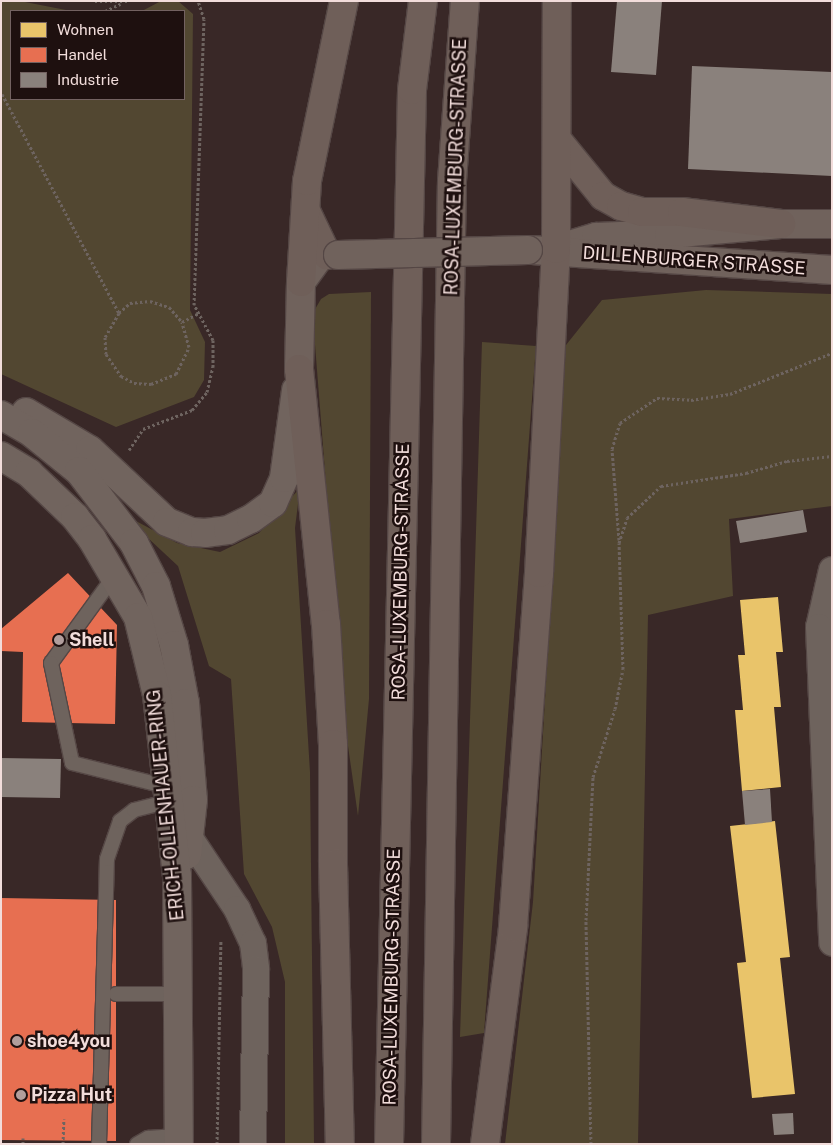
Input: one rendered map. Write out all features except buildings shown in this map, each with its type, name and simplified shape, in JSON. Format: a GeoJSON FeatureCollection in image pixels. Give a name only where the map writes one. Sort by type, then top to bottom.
{"type":"FeatureCollection","features":[{"type":"Feature","properties":{"kind":"highway"},"geometry":{"type":"LineString","coordinates":[[301,282],[304,207],[344,1]]}},
{"type":"Feature","properties":{"kind":"highway","name":"ROSA-LUXEMBURG-STRASSE"},"geometry":{"type":"LineString","coordinates":[[389,1144],[412,90],[423,1]]}},
{"type":"Feature","properties":{"kind":"highway","name":"ROSA-LUXEMBURG-STRASSE"},"geometry":{"type":"LineString","coordinates":[[436,1144],[452,182],[465,1]]}},
{"type":"Feature","properties":{"kind":"highway"},"geometry":{"type":"LineString","coordinates":[[485,1144],[514,927],[540,554],[556,250],[559,142],[558,2]]}},
{"type":"Feature","properties":{"kind":"highway"},"geometry":{"type":"LineString","coordinates":[[559,142],[603,196],[621,206],[642,212],[682,212],[782,224]]}},
{"type":"Feature","properties":{"kind":"highway"},"geometry":{"type":"LineString","coordinates":[[304,207],[333,255]]}},
{"type":"Feature","properties":{"kind":"highway"},"geometry":{"type":"LineString","coordinates":[[299,369],[326,624],[333,744],[333,864],[340,1144]]}},
{"type":"Feature","properties":{"kind":"main road","name":"DILLENBURGER STRASSE"},"geometry":{"type":"LineString","coordinates":[[556,250],[596,236],[669,234],[782,224],[832,224]]}},
{"type":"Feature","properties":{"kind":"main road","name":"DILLENBURGER STRASSE"},"geometry":{"type":"LineString","coordinates":[[333,255],[556,250],[601,257],[832,270]]}},
{"type":"Feature","properties":{"kind":"main road"},"geometry":{"type":"LineString","coordinates":[[1,404],[33,414],[90,450],[167,522],[192,532],[240,525],[273,503],[284,478],[299,369],[301,282],[312,265],[333,255]]}},
{"type":"Feature","properties":{"kind":"main road","name":"ERICH-OLLENHAUER-RING"},"geometry":{"type":"LineString","coordinates":[[1,416],[45,443],[79,471],[134,543],[156,586],[174,646],[185,702],[193,800],[180,939]]}},
{"type":"Feature","properties":{"kind":"main road","name":"ERICH-OLLENHAUER-RING"},"geometry":{"type":"LineString","coordinates":[[1,456],[56,496],[92,539],[138,617],[148,656],[169,794],[180,939],[179,1140]]}},
{"type":"Feature","properties":{"kind":"street"},"geometry":{"type":"LineString","coordinates":[[832,570],[819,627],[832,944]]}},
{"type":"Feature","properties":{"kind":"street","name":"ERICH-OLLENHAUER-RING"},"geometry":{"type":"LineString","coordinates":[[189,837],[237,909],[253,943],[256,969],[253,1144]]}},
{"type":"Feature","properties":{"kind":"lane"},"geometry":{"type":"LineString","coordinates":[[114,574],[50,663],[72,763],[169,794]]}},
{"type":"Feature","properties":{"kind":"lane"},"geometry":{"type":"LineString","coordinates":[[99,1144],[107,858],[120,821],[134,810],[169,794]]}},
{"type":"Feature","properties":{"kind":"lane"},"geometry":{"type":"LineString","coordinates":[[116,994],[180,994]]}},
{"type":"Feature","properties":{"kind":"lane"},"geometry":{"type":"LineString","coordinates":[[137,1144],[148,1138],[179,1140]]}},
{"type":"Feature","properties":{"kind":"path"},"geometry":{"type":"LineString","coordinates":[[95,1],[121,4]]}},
{"type":"Feature","properties":{"kind":"path"},"geometry":{"type":"LineString","coordinates":[[107,10],[127,1]]}},
{"type":"Feature","properties":{"kind":"path"},"geometry":{"type":"LineString","coordinates":[[131,448],[143,429],[192,410],[207,392],[213,367],[213,340],[194,305],[204,19],[198,1]]}},
{"type":"Feature","properties":{"kind":"path"},"geometry":{"type":"LineString","coordinates":[[2,94],[118,313]]}},
{"type":"Feature","properties":{"kind":"path"},"geometry":{"type":"LineString","coordinates":[[150,301],[169,308],[182,322],[189,347],[176,374],[151,384],[134,383],[121,376],[106,354],[105,337],[118,313],[130,303],[150,301]]}},
{"type":"Feature","properties":{"kind":"path"},"geometry":{"type":"LineString","coordinates":[[182,322],[199,313]]}},
{"type":"Feature","properties":{"kind":"path"},"geometry":{"type":"LineString","coordinates":[[591,1144],[587,901],[593,777],[615,709],[623,669],[619,543],[612,450],[620,423],[657,398],[691,400],[730,394],[832,352]]}},
{"type":"Feature","properties":{"kind":"path"},"geometry":{"type":"LineString","coordinates":[[619,543],[627,518],[661,486],[746,473],[787,461],[832,456]]}},
{"type":"Feature","properties":{"kind":"path"},"geometry":{"type":"LineString","coordinates":[[217,1144],[221,930]]}},
{"type":"Feature","properties":{"kind":"path"},"geometry":{"type":"LineString","coordinates":[[63,1144],[64,1119]]}},
{"type":"Feature","properties":{"kind":"path"},"geometry":{"type":"LineString","coordinates":[[23,1138],[23,1144]]}},
{"type":"Feature","properties":{"kind":"shaded area"},"geometry":{"type":"Polygon","coordinates":[[[1,1],[20,1],[66,10],[10,10],[10,100],[185,100],[185,10],[144,10],[161,1],[178,1],[193,14],[190,310],[205,342],[204,380],[194,397],[116,427],[1,374],[1,1]]]}},
{"type":"Feature","properties":{"kind":"shaded area"},"geometry":{"type":"Polygon","coordinates":[[[706,290],[832,294],[832,506],[729,519],[733,596],[648,615],[638,1144],[505,1144],[533,902],[566,345],[602,300],[706,290]]]}},
{"type":"Feature","properties":{"kind":"shaded area"},"geometry":{"type":"Polygon","coordinates":[[[371,292],[369,699],[358,816],[345,725],[314,332],[314,311],[321,299],[329,294],[371,292]]]}},
{"type":"Feature","properties":{"kind":"shaded area"},"geometry":{"type":"Polygon","coordinates":[[[482,342],[536,346],[484,1033],[460,1037],[482,342]]]}},
{"type":"Feature","properties":{"kind":"shaded area"},"geometry":{"type":"Polygon","coordinates":[[[300,488],[295,528],[310,772],[314,1144],[285,1144],[285,982],[272,927],[244,874],[231,679],[209,666],[178,566],[149,539],[136,521],[177,543],[220,552],[259,533],[300,488]]]}},
{"type":"Feature","properties":{"kind":"place","name":"Shell"},"geometry":{"type":"Point","coordinates":[59,640]}},
{"type":"Feature","properties":{"kind":"place","name":"shoe4you"},"geometry":{"type":"Point","coordinates":[17,1041]}},
{"type":"Feature","properties":{"kind":"place","name":"Pizza Hut"},"geometry":{"type":"Point","coordinates":[21,1095]}}]}
